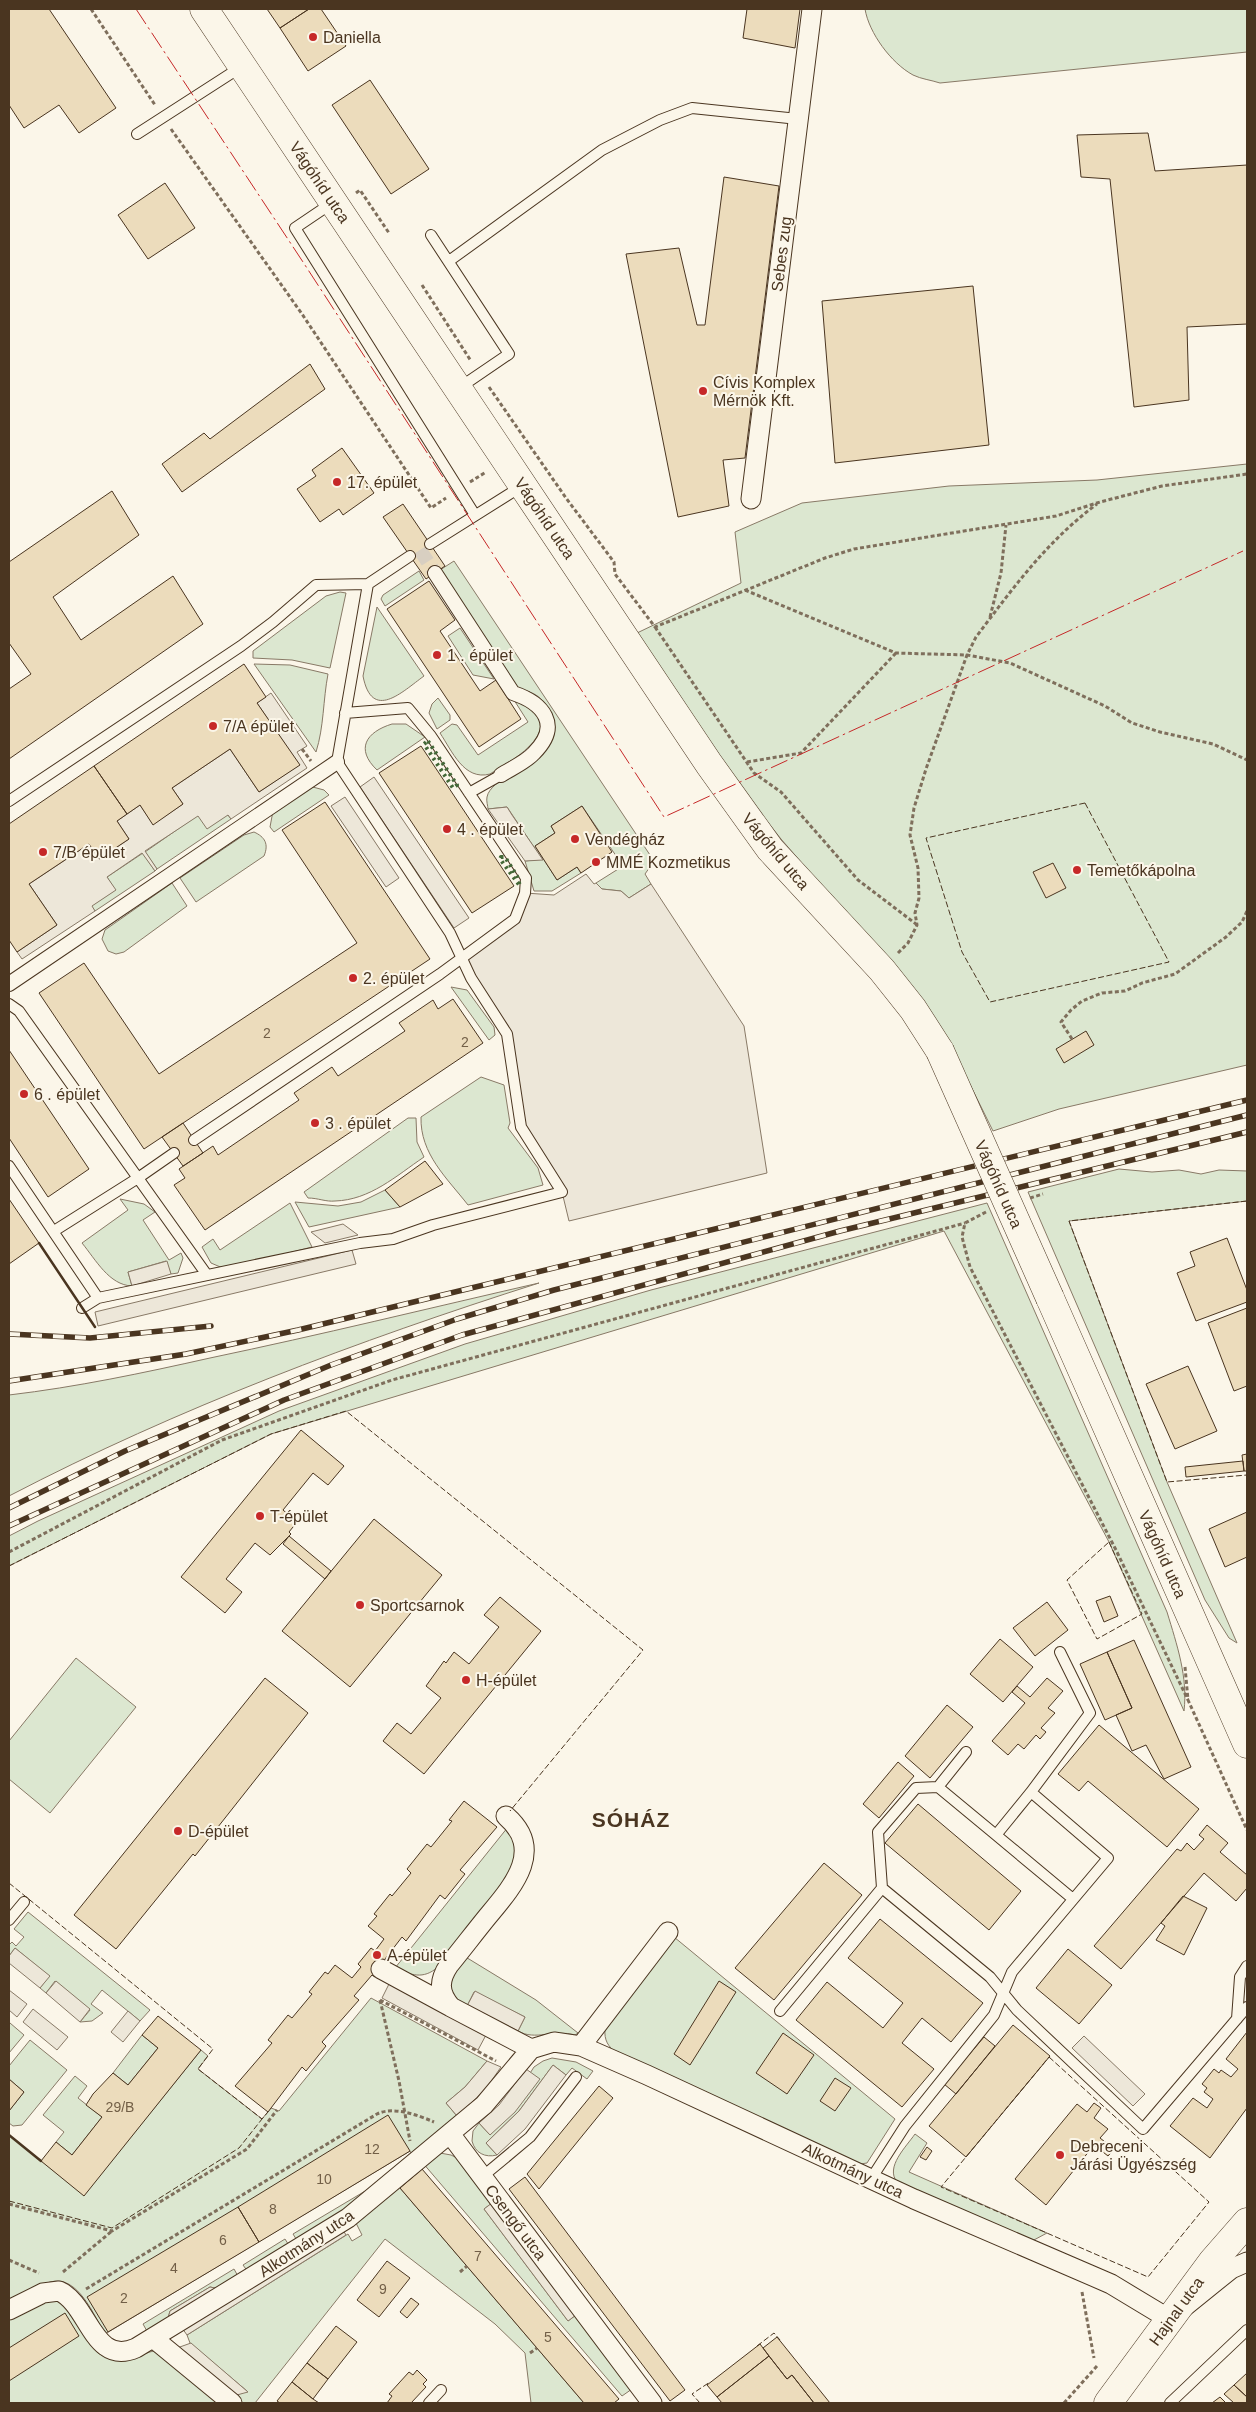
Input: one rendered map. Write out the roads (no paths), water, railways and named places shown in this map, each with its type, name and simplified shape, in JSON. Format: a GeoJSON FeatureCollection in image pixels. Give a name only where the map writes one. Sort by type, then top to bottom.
{"type":"FeatureCollection","features":[{"type":"Feature","properties":{"kind":"main road","name":"Vágóhíd utca"},"geometry":{"type":"LineString","coordinates":[[204,9],[333,202],[469,381],[523,485],[709,764],[770,849],[882,970],[913,1009],[940,1051],[1247,1744]]}},
{"type":"Feature","properties":{"kind":"main road","name":"Hajnal utca"},"geometry":{"type":"LineString","coordinates":[[1108,2403],[1212,2262],[1247,2222]]}},
{"type":"Feature","properties":{"kind":"street","name":"Sebes zug"},"geometry":{"type":"LineString","coordinates":[[751,499],[812,9]]}},
{"type":"Feature","properties":{"kind":"street"},"geometry":{"type":"LineString","coordinates":[[435,573],[513,693],[529,698],[539,705],[545,716],[548,727],[542,742],[534,754],[501,775]]}},
{"type":"Feature","properties":{"kind":"street"},"geometry":{"type":"LineString","coordinates":[[9,984],[337,762]]}},
{"type":"Feature","properties":{"kind":"street"},"geometry":{"type":"LineString","coordinates":[[451,2006],[445,2000],[440,1986],[444,1972],[511,1888],[524,1860],[525,1850],[520,1832],[506,1816]]}},
{"type":"Feature","properties":{"kind":"street"},"geometry":{"type":"LineString","coordinates":[[581,2046],[668,1932]]}},
{"type":"Feature","properties":{"kind":"street"},"geometry":{"type":"LineString","coordinates":[[381,1968],[531,2049],[492,2097],[451,2135]]}},
{"type":"Feature","properties":{"kind":"street","name":"Alkotmány utca"},"geometry":{"type":"LineString","coordinates":[[531,2049],[554,2042],[581,2046],[697,2097],[871,2179],[1111,2284],[1169,2319]]}},
{"type":"Feature","properties":{"kind":"street","name":"Alkotmány utca"},"geometry":{"type":"LineString","coordinates":[[9,2310],[53,2290],[65,2293],[71,2298],[98,2341],[106,2348],[115,2351],[128,2351],[153,2338],[348,2218],[417,2158],[451,2135]]}},
{"type":"Feature","properties":{"kind":"street","name":"Csengő utca"},"geometry":{"type":"LineString","coordinates":[[451,2135],[652,2403]]}},
{"type":"Feature","properties":{"kind":"street"},"geometry":{"type":"LineString","coordinates":[[1169,2319],[1231,2269],[1247,2262]]}},
{"type":"Feature","properties":{"kind":"street"},"geometry":{"type":"LineString","coordinates":[[153,2338],[232,2403]]}},
{"type":"Feature","properties":{"kind":"lane"},"geometry":{"type":"LineString","coordinates":[[136,134],[242,66]]}},
{"type":"Feature","properties":{"kind":"lane"},"geometry":{"type":"LineString","coordinates":[[449,261],[602,150],[660,120],[692,108],[798,119]]}},
{"type":"Feature","properties":{"kind":"lane"},"geometry":{"type":"LineString","coordinates":[[333,202],[295,228],[475,515]]}},
{"type":"Feature","properties":{"kind":"lane"},"geometry":{"type":"LineString","coordinates":[[431,235],[509,354],[469,381]]}},
{"type":"Feature","properties":{"kind":"lane"},"geometry":{"type":"LineString","coordinates":[[430,544],[523,485]]}},
{"type":"Feature","properties":{"kind":"lane"},"geometry":{"type":"LineString","coordinates":[[9,801],[241,646],[273,622],[316,585],[368,584],[410,556]]}},
{"type":"Feature","properties":{"kind":"lane"},"geometry":{"type":"LineString","coordinates":[[82,1308],[98,1298],[360,1243],[393,1240],[433,1225],[562,1192],[521,1127],[507,1034],[471,978],[450,933],[337,762],[368,584]]}},
{"type":"Feature","properties":{"kind":"lane"},"geometry":{"type":"LineString","coordinates":[[194,1140],[462,958],[515,919],[524,893],[526,878],[431,736],[408,708],[345,713]]}},
{"type":"Feature","properties":{"kind":"lane"},"geometry":{"type":"LineString","coordinates":[[469,792],[501,775]]}},
{"type":"Feature","properties":{"kind":"lane"},"geometry":{"type":"LineString","coordinates":[[9,1004],[19,1011],[207,1275]]}},
{"type":"Feature","properties":{"kind":"lane"},"geometry":{"type":"LineString","coordinates":[[54,1231],[174,1153]]}},
{"type":"Feature","properties":{"kind":"lane"},"geometry":{"type":"LineString","coordinates":[[9,1166],[98,1298]]}},
{"type":"Feature","properties":{"kind":"lane"},"geometry":{"type":"LineString","coordinates":[[996,1834],[1031,1792],[1090,1713],[1060,1652]]}},
{"type":"Feature","properties":{"kind":"lane"},"geometry":{"type":"LineString","coordinates":[[938,1787],[966,1752]]}},
{"type":"Feature","properties":{"kind":"lane"},"geometry":{"type":"LineString","coordinates":[[780,2011],[882,1888],[878,1832],[916,1788],[938,1787],[1073,1899]]}},
{"type":"Feature","properties":{"kind":"lane"},"geometry":{"type":"LineString","coordinates":[[871,2179],[905,2126],[994,2015],[1012,1972],[1108,1858],[1031,1792]]}},
{"type":"Feature","properties":{"kind":"lane"},"geometry":{"type":"LineString","coordinates":[[882,1888],[990,1977],[1017,2010],[1143,2129],[1247,2007]]}},
{"type":"Feature","properties":{"kind":"lane"},"geometry":{"type":"LineString","coordinates":[[9,1920],[24,1902]]}},
{"type":"Feature","properties":{"kind":"lane"},"geometry":{"type":"LineString","coordinates":[[1237,2019],[1240,1977],[1247,1966]]}},
{"type":"Feature","properties":{"kind":"lane"},"geometry":{"type":"LineString","coordinates":[[482,2177],[530,2137],[576,2076]]}},
{"type":"Feature","properties":{"kind":"lane"},"geometry":{"type":"LineString","coordinates":[[1170,2403],[1247,2330]]}},
{"type":"Feature","properties":{"kind":"lane"},"geometry":{"type":"LineString","coordinates":[[429,2403],[441,2390]]}},
{"type":"Feature","properties":{"kind":"tunnel"},"geometry":{"type":"LineString","coordinates":[[420,550],[435,573]]}},
{"type":"Feature","properties":{"kind":"railway"},"geometry":{"type":"LineString","coordinates":[[9,1381],[186,1354],[298,1330],[1247,1100]]}},
{"type":"Feature","properties":{"kind":"railway"},"geometry":{"type":"LineString","coordinates":[[9,1508],[125,1451],[331,1365],[457,1319],[554,1290],[1247,1115]]}},
{"type":"Feature","properties":{"kind":"railway"},"geometry":{"type":"LineString","coordinates":[[9,1526],[284,1400],[462,1335],[840,1231],[1247,1132]]}},
{"type":"Feature","properties":{"kind":"railway"},"geometry":{"type":"LineString","coordinates":[[9,1334],[90,1338],[211,1326]]}},
{"type":"Feature","properties":{"kind":"place","name":"Daniella"},"geometry":{"type":"Point","coordinates":[313,37]}},
{"type":"Feature","properties":{"kind":"place","name":"Cívis Komplex Mérnök Kft."},"geometry":{"type":"Point","coordinates":[703,391]}},
{"type":"Feature","properties":{"kind":"place","name":"17. épület"},"geometry":{"type":"Point","coordinates":[337,482]}},
{"type":"Feature","properties":{"kind":"place","name":"1 . épület"},"geometry":{"type":"Point","coordinates":[437,655]}},
{"type":"Feature","properties":{"kind":"place","name":"7/A épület"},"geometry":{"type":"Point","coordinates":[213,726]}},
{"type":"Feature","properties":{"kind":"place","name":"4 . épület"},"geometry":{"type":"Point","coordinates":[447,829]}},
{"type":"Feature","properties":{"kind":"place","name":"Vendégház"},"geometry":{"type":"Point","coordinates":[575,839]}},
{"type":"Feature","properties":{"kind":"place","name":"7/B épület"},"geometry":{"type":"Point","coordinates":[43,852]}},
{"type":"Feature","properties":{"kind":"place","name":"MMÉ Kozmetikus"},"geometry":{"type":"Point","coordinates":[596,862]}},
{"type":"Feature","properties":{"kind":"place","name":"Temetőkápolna"},"geometry":{"type":"Point","coordinates":[1077,870]}},
{"type":"Feature","properties":{"kind":"place","name":"2. épület"},"geometry":{"type":"Point","coordinates":[353,978]}},
{"type":"Feature","properties":{"kind":"place","name":"6 . épület"},"geometry":{"type":"Point","coordinates":[24,1094]}},
{"type":"Feature","properties":{"kind":"place","name":"3 . épület"},"geometry":{"type":"Point","coordinates":[315,1123]}},
{"type":"Feature","properties":{"kind":"place","name":"T-épület"},"geometry":{"type":"Point","coordinates":[260,1516]}},
{"type":"Feature","properties":{"kind":"place","name":"Sportcsarnok"},"geometry":{"type":"Point","coordinates":[360,1605]}},
{"type":"Feature","properties":{"kind":"place","name":"H-épület"},"geometry":{"type":"Point","coordinates":[466,1680]}},
{"type":"Feature","properties":{"kind":"place","name":"D-épület"},"geometry":{"type":"Point","coordinates":[178,1831]}},
{"type":"Feature","properties":{"kind":"place","name":"A-épület"},"geometry":{"type":"Point","coordinates":[377,1955]}},
{"type":"Feature","properties":{"kind":"place","name":"Debreceni Járási Ügyészség"},"geometry":{"type":"Point","coordinates":[1060,2155]}},
{"type":"Feature","properties":{"kind":"district","name":"SÓHÁZ"},"geometry":{"type":"Point","coordinates":[631,1820]}}]}
